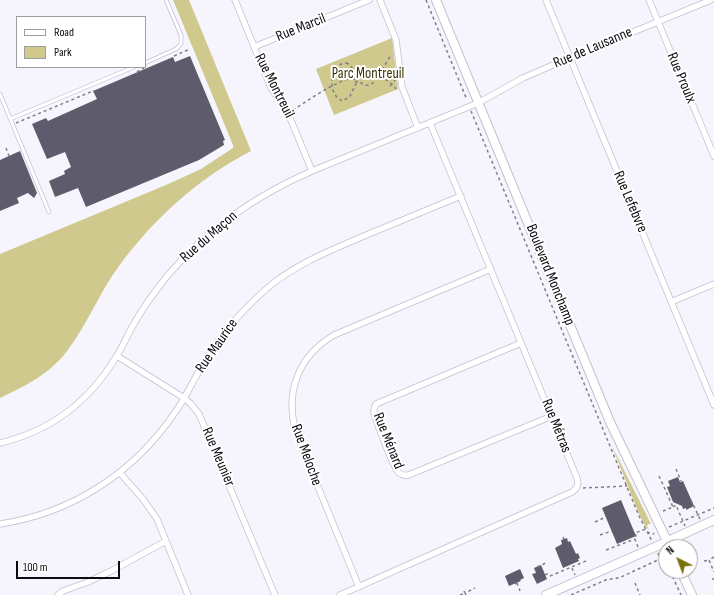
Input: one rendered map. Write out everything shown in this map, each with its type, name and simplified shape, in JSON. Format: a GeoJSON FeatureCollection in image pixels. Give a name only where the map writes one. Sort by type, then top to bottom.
{"type":"FeatureCollection","features":[{"type":"Feature","properties":{"kind":"street","name":"Rue Montreuil"},"geometry":{"type":"LineString","coordinates":[[235,0],[271,88],[290,118],[312,171]]}},
{"type":"Feature","properties":{"kind":"street","name":"Rue Marcil"},"geometry":{"type":"LineString","coordinates":[[254,47],[369,0]]}},
{"type":"Feature","properties":{"kind":"street"},"geometry":{"type":"LineString","coordinates":[[380,0],[396,40],[402,87],[418,128]]}},
{"type":"Feature","properties":{"kind":"street","name":"Boulevard Monchamp"},"geometry":{"type":"LineString","coordinates":[[436,0],[610,422],[667,539]]}},
{"type":"Feature","properties":{"kind":"street","name":"Rue Lefebvre"},"geometry":{"type":"LineString","coordinates":[[546,0],[714,405]]}},
{"type":"Feature","properties":{"kind":"street","name":"Rue Proulx"},"geometry":{"type":"LineString","coordinates":[[649,0],[714,156]]}},
{"type":"Feature","properties":{"kind":"street","name":"Rue de Lausanne"},"geometry":{"type":"LineString","coordinates":[[478,103],[523,78],[711,0]]}},
{"type":"Feature","properties":{"kind":"street","name":"Rue du Maçon"},"geometry":{"type":"LineString","coordinates":[[0,443],[21,438],[38,431],[65,414],[93,390],[117,356],[134,322],[176,266],[203,239],[234,214],[258,198],[312,171],[478,103]]}},
{"type":"Feature","properties":{"kind":"street","name":"Rue Métras"},"geometry":{"type":"LineString","coordinates":[[340,595],[576,490],[578,487],[578,480],[552,416],[430,123]]}},
{"type":"Feature","properties":{"kind":"street","name":"Rue Maurice"},"geometry":{"type":"LineString","coordinates":[[0,524],[22,519],[65,505],[83,496],[120,473],[150,445],[176,412],[208,355],[225,332],[246,307],[275,282],[297,267],[327,251],[461,196]]}},
{"type":"Feature","properties":{"kind":"street","name":"Rue Meloche"},"geometry":{"type":"LineString","coordinates":[[359,587],[300,444],[294,425],[292,399],[298,374],[302,365],[315,349],[334,335],[491,269]]}},
{"type":"Feature","properties":{"kind":"street"},"geometry":{"type":"LineString","coordinates":[[671,302],[714,284]]}},
{"type":"Feature","properties":{"kind":"street","name":"Rue Ménard"},"geometry":{"type":"LineString","coordinates":[[521,343],[376,404],[374,413],[395,466],[401,475],[404,476],[411,474],[552,416]]}},
{"type":"Feature","properties":{"kind":"street","name":"Rue Meunier"},"geometry":{"type":"LineString","coordinates":[[117,356],[184,398],[196,409],[202,420],[275,595]]}},
{"type":"Feature","properties":{"kind":"street"},"geometry":{"type":"LineString","coordinates":[[120,473],[143,499],[161,528],[188,595]]}},
{"type":"Feature","properties":{"kind":"street"},"geometry":{"type":"LineString","coordinates":[[678,539],[714,520]]}},
{"type":"Feature","properties":{"kind":"street"},"geometry":{"type":"LineString","coordinates":[[58,595],[63,591],[88,582],[110,571],[166,541]]}},
{"type":"Feature","properties":{"kind":"street"},"geometry":{"type":"LineString","coordinates":[[546,595],[658,549]]}},
{"type":"Feature","properties":{"kind":"street"},"geometry":{"type":"LineString","coordinates":[[685,579],[692,595]]}},
{"type":"Feature","properties":{"kind":"lane"},"geometry":{"type":"LineString","coordinates":[[146,62],[176,49],[181,44],[181,35],[166,0]]}},
{"type":"Feature","properties":{"kind":"lane"},"geometry":{"type":"LineString","coordinates":[[10,119],[132,68]]}},
{"type":"Feature","properties":{"kind":"lane"},"geometry":{"type":"LineString","coordinates":[[0,94],[50,212]]}},
{"type":"Feature","properties":{"kind":"path"},"geometry":{"type":"LineString","coordinates":[[426,0],[466,99]]}},
{"type":"Feature","properties":{"kind":"path"},"geometry":{"type":"LineString","coordinates":[[168,59],[190,49]]}},
{"type":"Feature","properties":{"kind":"path"},"geometry":{"type":"LineString","coordinates":[[355,82],[359,81],[362,84],[368,85],[379,76],[388,58],[394,54]]}},
{"type":"Feature","properties":{"kind":"path"},"geometry":{"type":"LineString","coordinates":[[346,63],[352,66],[354,70],[355,82],[353,92],[347,100],[343,101],[338,99],[332,86],[333,75],[336,67],[339,64],[346,63]]}},
{"type":"Feature","properties":{"kind":"path"},"geometry":{"type":"LineString","coordinates":[[133,73],[145,68]]}},
{"type":"Feature","properties":{"kind":"path"},"geometry":{"type":"LineString","coordinates":[[291,111],[332,86],[363,74],[379,76],[390,85],[396,79]]}},
{"type":"Feature","properties":{"kind":"path"},"geometry":{"type":"LineString","coordinates":[[17,122],[98,88]]}},
{"type":"Feature","properties":{"kind":"path","name":"Boulevard Monchamp"},"geometry":{"type":"LineString","coordinates":[[472,112],[647,532],[652,540]]}},
{"type":"Feature","properties":{"kind":"path"},"geometry":{"type":"LineString","coordinates":[[6,148],[9,156]]}},
{"type":"Feature","properties":{"kind":"path"},"geometry":{"type":"LineString","coordinates":[[676,469],[681,482]]}},
{"type":"Feature","properties":{"kind":"path"},"geometry":{"type":"LineString","coordinates":[[659,476],[673,507]]}},
{"type":"Feature","properties":{"kind":"path"},"geometry":{"type":"LineString","coordinates":[[583,488],[628,486]]}},
{"type":"Feature","properties":{"kind":"path"},"geometry":{"type":"LineString","coordinates":[[691,500],[700,519]]}},
{"type":"Feature","properties":{"kind":"path"},"geometry":{"type":"LineString","coordinates":[[663,511],[673,507],[676,504],[685,526]]}},
{"type":"Feature","properties":{"kind":"path"},"geometry":{"type":"LineString","coordinates":[[671,527],[714,508]]}},
{"type":"Feature","properties":{"kind":"path"},"geometry":{"type":"LineString","coordinates":[[595,522],[606,517]]}},
{"type":"Feature","properties":{"kind":"path"},"geometry":{"type":"LineString","coordinates":[[638,547],[634,537],[636,536],[635,534],[646,529]]}},
{"type":"Feature","properties":{"kind":"path"},"geometry":{"type":"LineString","coordinates":[[600,535],[612,531]]}},
{"type":"Feature","properties":{"kind":"path"},"geometry":{"type":"LineString","coordinates":[[647,532],[654,533]]}},
{"type":"Feature","properties":{"kind":"path"},"geometry":{"type":"LineString","coordinates":[[606,550],[635,539]]}},
{"type":"Feature","properties":{"kind":"path"},"geometry":{"type":"LineString","coordinates":[[704,561],[714,557]]}},
{"type":"Feature","properties":{"kind":"path"},"geometry":{"type":"LineString","coordinates":[[571,595],[608,579],[621,577],[658,560]]}},
{"type":"Feature","properties":{"kind":"path"},"geometry":{"type":"LineString","coordinates":[[709,560],[714,572]]}},
{"type":"Feature","properties":{"kind":"path"},"geometry":{"type":"LineString","coordinates":[[550,576],[586,561]]}},
{"type":"Feature","properties":{"kind":"path"},"geometry":{"type":"LineString","coordinates":[[537,567],[548,562]]}},
{"type":"Feature","properties":{"kind":"path"},"geometry":{"type":"LineString","coordinates":[[572,566],[575,575]]}},
{"type":"Feature","properties":{"kind":"path"},"geometry":{"type":"LineString","coordinates":[[545,575],[549,573]]}},
{"type":"Feature","properties":{"kind":"path"},"geometry":{"type":"LineString","coordinates":[[674,579],[681,595]]}},
{"type":"Feature","properties":{"kind":"path"},"geometry":{"type":"LineString","coordinates":[[517,583],[520,591]]}},
{"type":"Feature","properties":{"kind":"path"},"geometry":{"type":"LineString","coordinates":[[635,583],[640,595]]}},
{"type":"Feature","properties":{"kind":"path"},"geometry":{"type":"LineString","coordinates":[[460,595],[475,588]]}},
{"type":"Feature","properties":{"kind":"green space"},"geometry":{"type":"Polygon","coordinates":[[[173,0],[189,0],[251,151],[213,174],[162,216],[119,266],[105,287],[81,331],[60,359],[36,379],[0,398],[0,254],[166,185],[201,169],[233,148],[173,0]]]}},
{"type":"Feature","properties":{"kind":"green space","name":"Parc Montreuil"},"geometry":{"type":"Polygon","coordinates":[[[392,38],[398,89],[334,115],[316,69],[392,38]]]}},
{"type":"Feature","properties":{"kind":"green space"},"geometry":{"type":"Polygon","coordinates":[[[612,446],[651,524],[648,524],[647,526],[649,530],[645,526],[639,514],[612,446]]]}},
{"type":"Feature","properties":{"kind":"building"},"geometry":{"type":"Polygon","coordinates":[[[190,56],[225,140],[223,141],[224,145],[199,160],[86,207],[78,188],[55,197],[49,181],[65,174],[64,171],[71,167],[65,152],[47,159],[32,124],[46,118],[48,121],[97,99],[93,91],[173,57],[175,62],[190,56]]]}},
{"type":"Feature","properties":{"kind":"building"},"geometry":{"type":"Polygon","coordinates":[[[20,151],[37,193],[34,198],[28,193],[17,198],[19,203],[0,211],[0,160],[20,151]]]}},
{"type":"Feature","properties":{"kind":"building"},"geometry":{"type":"Polygon","coordinates":[[[678,477],[680,482],[683,481],[694,506],[686,510],[686,508],[683,509],[682,506],[673,502],[667,487],[670,486],[668,481],[678,477]]]}},
{"type":"Feature","properties":{"kind":"building"},"geometry":{"type":"Polygon","coordinates":[[[621,500],[636,536],[617,544],[602,508],[621,500]]]}},
{"type":"Feature","properties":{"kind":"building"},"geometry":{"type":"Polygon","coordinates":[[[567,538],[568,542],[570,541],[576,554],[578,553],[580,558],[578,559],[579,561],[563,568],[555,548],[562,544],[561,540],[567,538]]]}},
{"type":"Feature","properties":{"kind":"building"},"geometry":{"type":"Polygon","coordinates":[[[541,565],[547,579],[537,584],[532,574],[536,573],[534,568],[541,565]]]}},
{"type":"Feature","properties":{"kind":"building"},"geometry":{"type":"Polygon","coordinates":[[[520,569],[524,578],[520,580],[521,581],[509,586],[505,576],[520,569]]]}}]}
